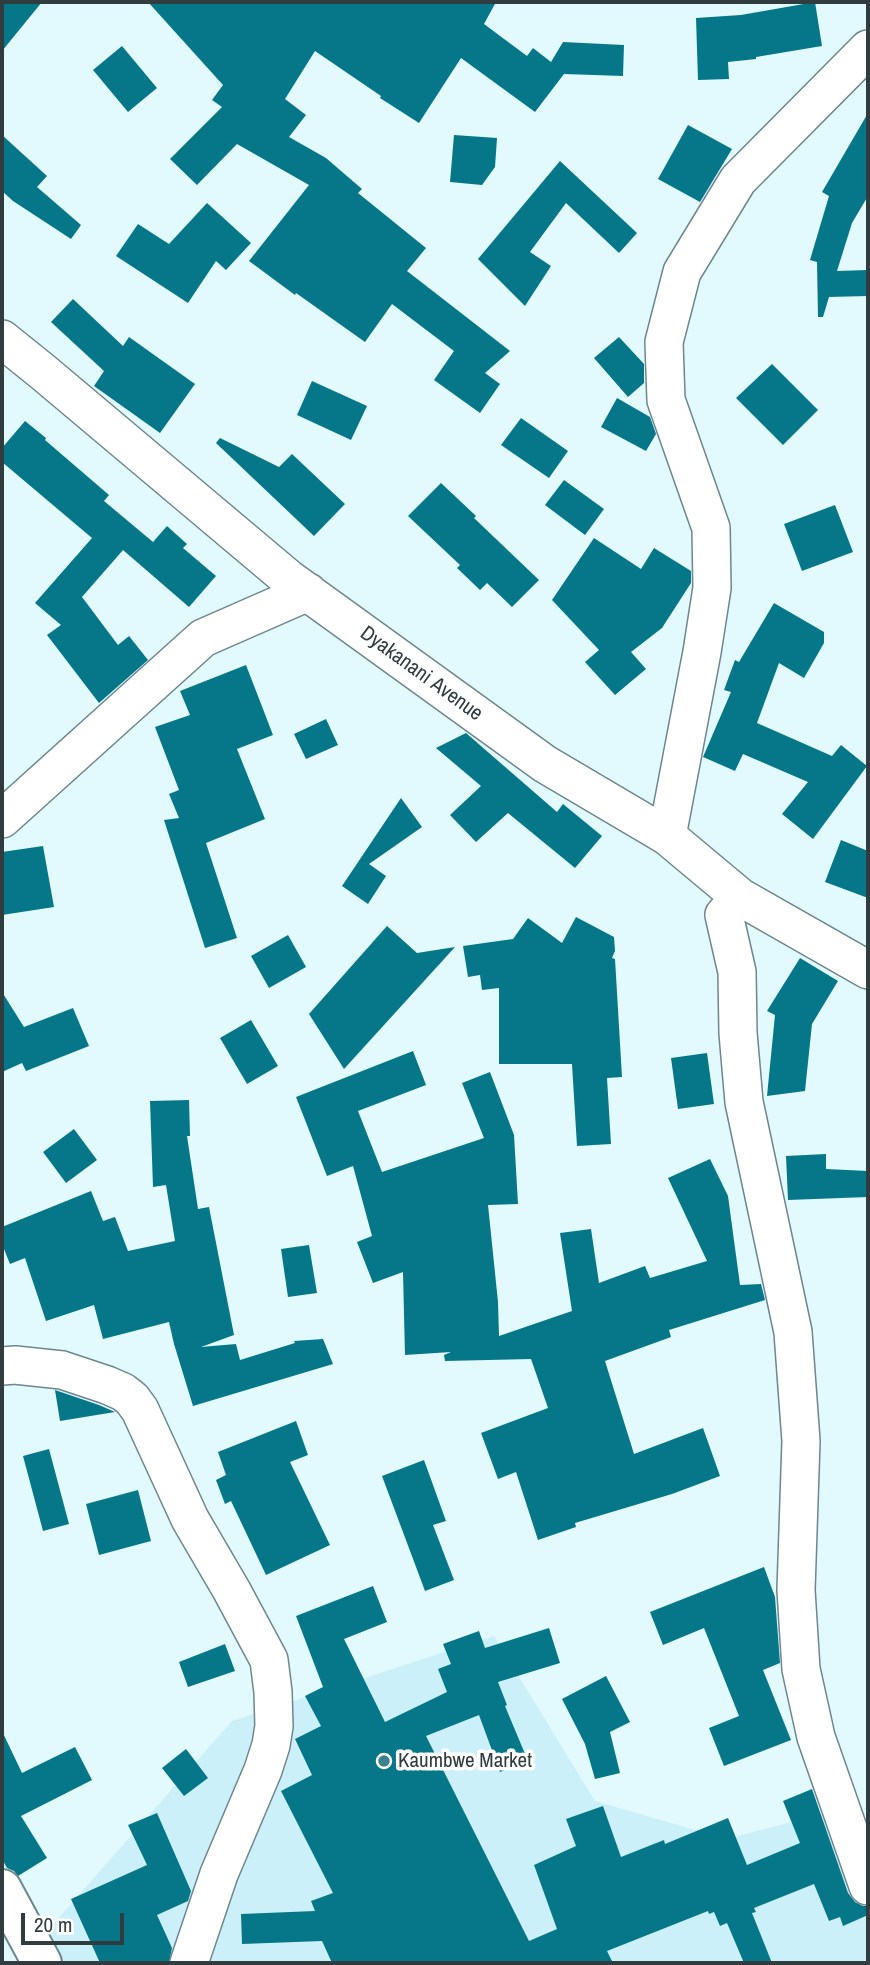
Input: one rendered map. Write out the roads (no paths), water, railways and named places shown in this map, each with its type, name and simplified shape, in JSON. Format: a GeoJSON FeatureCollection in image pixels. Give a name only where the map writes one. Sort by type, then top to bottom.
{"type":"FeatureCollection","features":[{"type":"Feature","properties":{"kind":"street"},"geometry":{"type":"LineString","coordinates":[[667,836],[712,588],[710,528],[666,400],[664,342],[682,272],[738,180],[868,49]]}},
{"type":"Feature","properties":{"kind":"street","name":"Dyakanani Avenue"},"geometry":{"type":"LineString","coordinates":[[2,339],[289,579],[545,764],[667,836],[740,897],[868,970]]}},
{"type":"Feature","properties":{"kind":"street"},"geometry":{"type":"LineString","coordinates":[[2,819],[203,638],[308,592]]}},
{"type":"Feature","properties":{"kind":"street"},"geometry":{"type":"LineString","coordinates":[[740,897],[724,915],[737,972],[738,1033],[744,1102],[793,1332],[801,1441],[796,1590],[801,1670],[816,1737],[868,1886]]}},
{"type":"Feature","properties":{"kind":"street"},"geometry":{"type":"LineString","coordinates":[[2,1366],[62,1370],[107,1385],[132,1399],[140,1410],[190,1519],[233,1591],[268,1660],[273,1692],[274,1726],[271,1745],[219,1874],[189,1963]]}},
{"type":"Feature","properties":{"kind":"street"},"geometry":{"type":"LineString","coordinates":[[2,1889],[42,1963]]}},
{"type":"Feature","properties":{"kind":"place","name":"Kaumbwe Market"},"geometry":{"type":"Point","coordinates":[384,1761]}}]}
